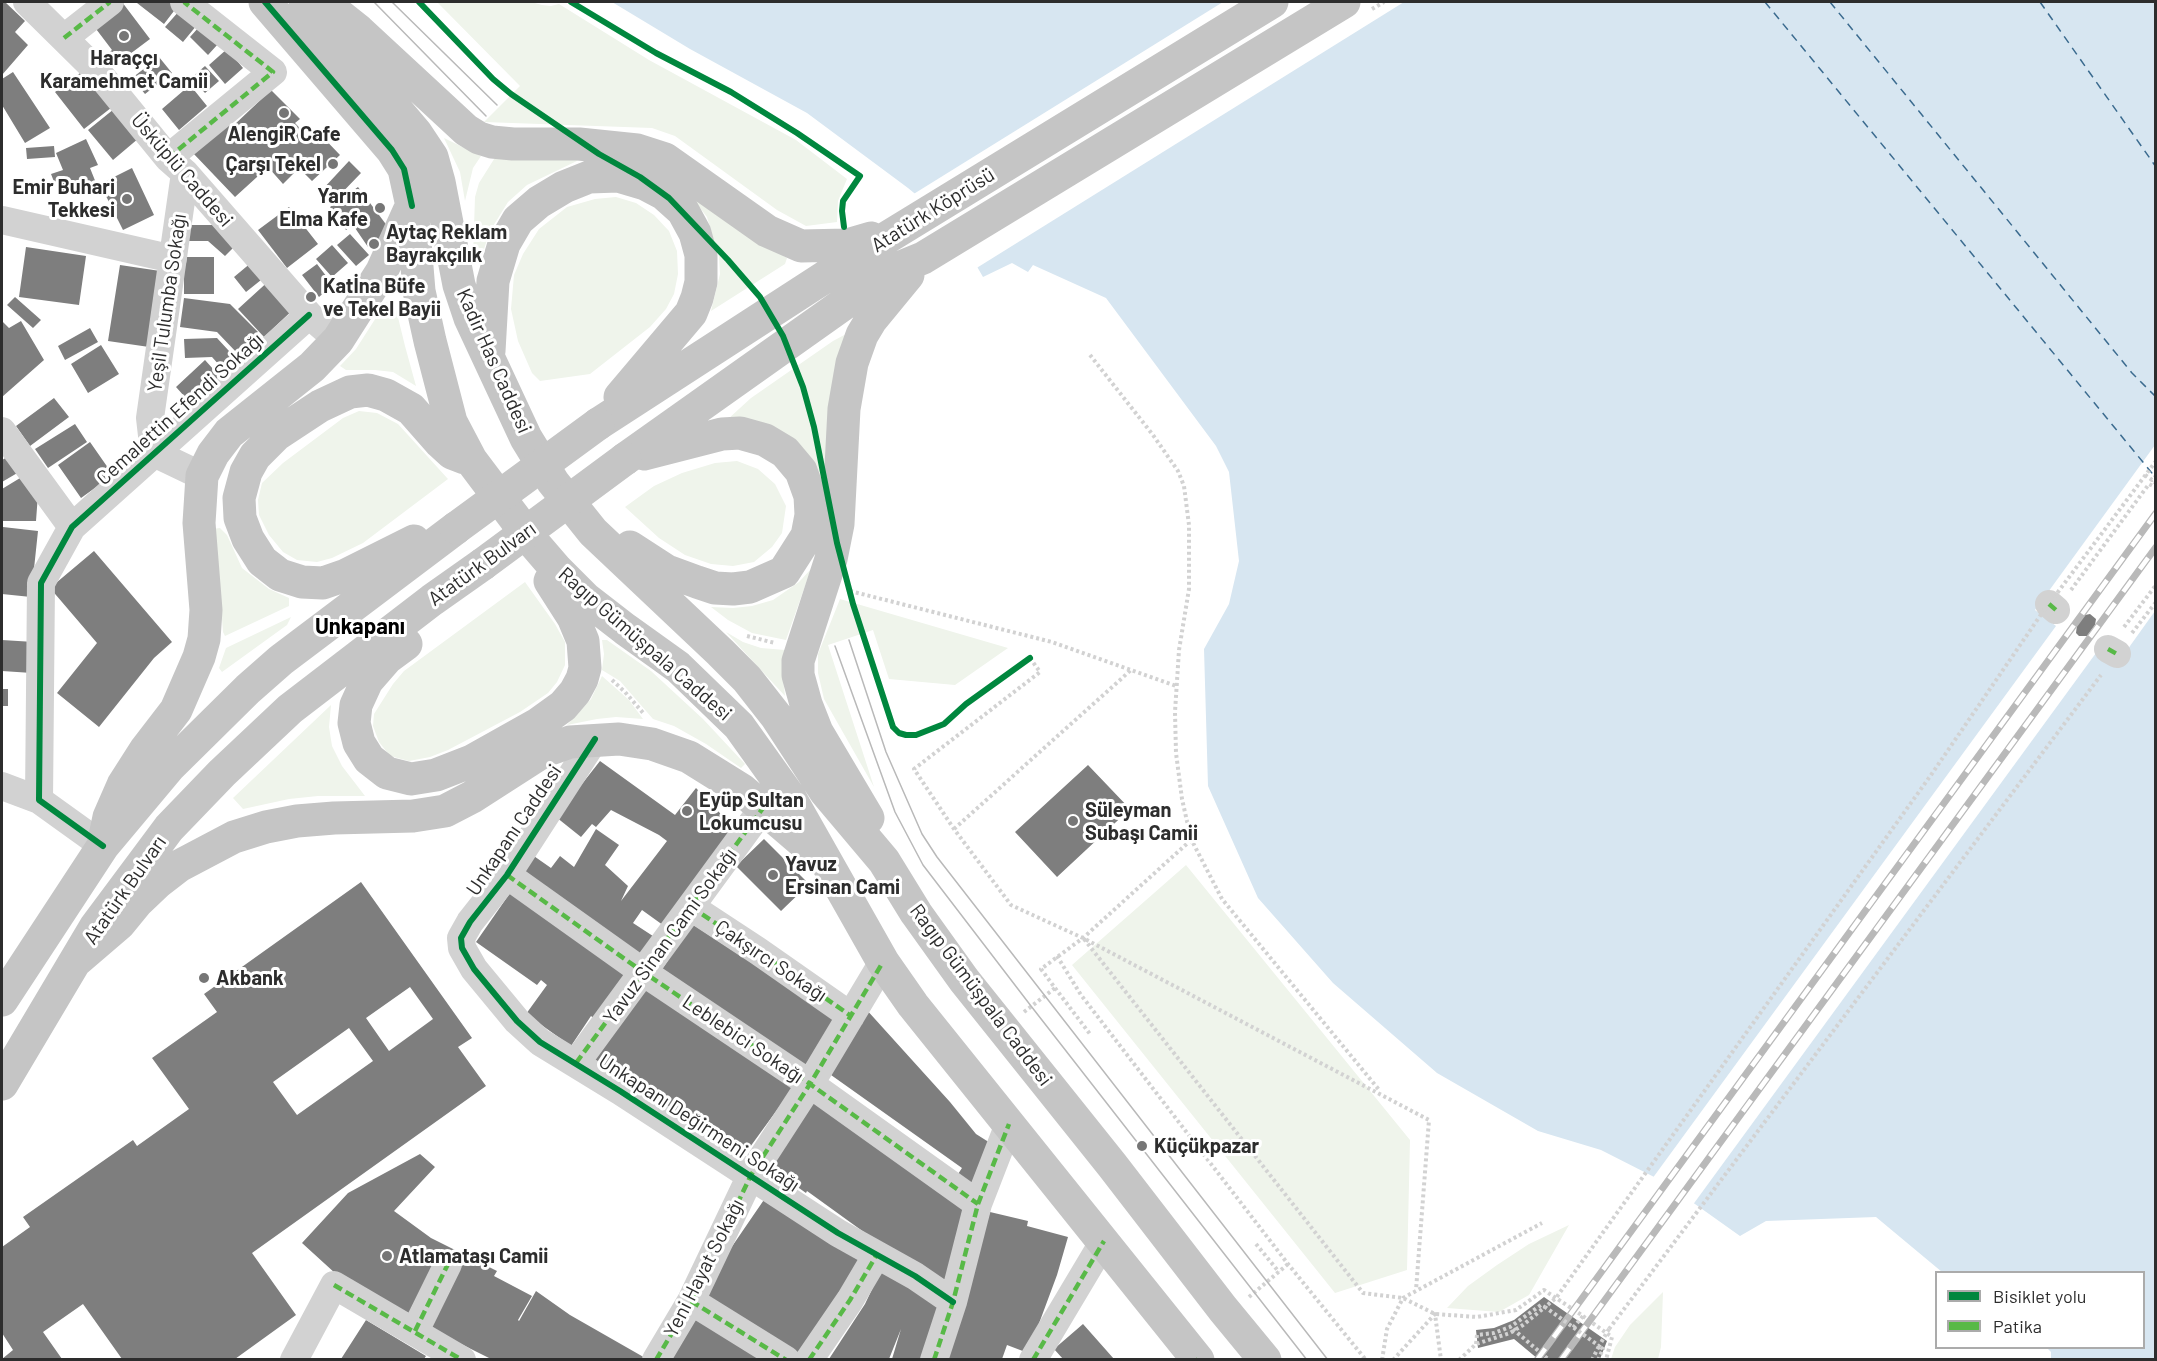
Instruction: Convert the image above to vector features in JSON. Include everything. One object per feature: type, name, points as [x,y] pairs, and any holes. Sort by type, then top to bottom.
[{"type":"main road","points":[[265,2],[392,150],[404,169],[411,206],[419,291],[451,422],[471,460],[532,541],[540,565],[573,617],[583,641],[585,668],[575,692],[563,706],[538,724],[472,761],[436,776],[411,779],[387,773],[369,759],[359,743],[354,723],[356,705],[367,681],[387,658],[442,612],[483,564]]},
{"type":"main road","name":"Kadir Has Caddesi","points":[[305,2],[385,94],[432,157],[459,285],[470,318],[526,438],[554,482],[593,532]]},
{"type":"main road","points":[[321,2],[359,31],[466,130],[479,138],[513,144],[609,146],[637,150],[665,159],[767,231],[801,246],[847,245],[904,229]]},
{"type":"main road","name":"Atatürk Köprüsü","points":[[598,424],[799,293],[1272,2]]},
{"type":"main road","name":"Atatürk Köprüsü","points":[[923,258],[1344,2]]},
{"type":"main road","points":[[489,359],[493,280],[504,244],[518,220],[539,202],[564,187],[589,177],[618,176],[645,184],[664,194],[683,211],[695,233],[701,255],[701,282],[698,298],[691,313],[598,424]]},
{"type":"main road","points":[[103,846],[109,817],[123,786],[146,749],[176,710],[202,648],[206,610],[199,523],[202,476],[213,454],[229,433],[312,367],[338,340],[382,271],[411,206]]},
{"type":"main road","points":[[884,861],[868,816],[817,732],[798,675],[798,661],[831,559],[838,524],[844,409],[852,363],[862,335],[871,320],[923,258]]},
{"type":"main road","name":"Atatürk Bulvarı","points":[[2,1084],[96,926],[169,828],[222,773],[290,709],[432,600],[625,459],[852,298],[901,267],[923,258]]},
{"type":"main road","points":[[456,528],[418,538],[346,575],[323,583],[303,582],[280,574],[262,561],[248,539],[240,518],[239,498],[246,472],[255,456],[276,435],[320,406],[350,392],[368,390],[386,395],[411,409],[452,453],[471,460]]},
{"type":"main road","name":"Atatürk Bulvarı","points":[[2,1000],[103,846],[170,766],[248,688],[290,653],[598,424]]},
{"type":"main road","points":[[593,532],[622,542],[667,571],[715,588],[733,589],[750,587],[784,572],[807,536],[811,515],[810,496],[801,471],[785,452],[765,440],[740,433],[722,434],[625,459]]},
{"type":"main road","name":"Ragıp Gümüşpala Caddesi","points":[[593,532],[747,679],[776,716],[825,791],[884,861],[915,913],[964,980],[1069,1110],[1222,1309],[1265,1359]]},
{"type":"main road","name":"Ragıp Gümüşpala Caddesi","points":[[532,541],[585,598],[678,667],[739,726],[789,796],[832,868],[883,962],[913,1005],[1198,1359]]},
{"type":"main road","points":[[77,960],[119,924],[157,883],[179,866],[234,837],[266,827],[297,821],[413,816],[445,811],[472,797],[542,752],[570,742],[619,739],[652,744],[689,757],[723,777],[763,808],[832,868]]},
{"type":"street","name":"Üsküplü Caddesi","points":[[27,2],[97,71],[309,315],[338,340]]},
{"type":"street","points":[[64,38],[110,2]]},
{"type":"street","points":[[177,165],[273,72],[184,2]]},
{"type":"street","name":"Yeşil Tulumba Sokağı","points":[[154,453],[150,418],[173,259],[177,165]]},
{"type":"street","points":[[2,220],[173,259]]},
{"type":"street","name":"Cemalettin Efendi Sokağı","points":[[39,800],[41,583],[72,527],[309,315]]},
{"type":"street","points":[[2,431],[72,527]]},
{"type":"street","points":[[154,453],[202,476]]},
{"type":"street","name":"Unkapanı Caddesi","points":[[461,938],[470,922],[507,875],[595,739]]},
{"type":"street","points":[[2,786],[39,800],[103,846]]},
{"type":"street","name":"Yavuz Sinan Cami Sokağı","points":[[576,1064],[763,808]]},
{"type":"street","name":"Leblebici Sokağı","points":[[507,875],[643,972],[810,1084],[978,1204]]},
{"type":"street","name":"Çakşırcı Sokağı","points":[[691,907],[851,1016]]},
{"type":"street","name":"Unkapanı Değirmeni Sokağı","points":[[461,938],[462,948],[474,969],[517,1021],[540,1042],[876,1256],[915,1276],[953,1302]]},
{"type":"street","name":"Yeni Hayat Sokağı","points":[[656,1359],[691,1301],[751,1175],[810,1084],[883,962]]},
{"type":"street","points":[[934,1359],[953,1302],[978,1204],[1009,1124]]},
{"type":"street","points":[[1033,1359],[1104,1241]]},
{"type":"street","points":[[809,1359],[850,1300],[876,1256]]},
{"type":"street","points":[[415,1331],[448,1264]]},
{"type":"street","points":[[294,1359],[334,1285],[415,1331],[455,1357]]},
{"type":"street","points":[[691,1301],[786,1359]]},
{"type":"path","points":[[571,2],[656,53],[740,98],[861,176],[843,201],[843,219]]},
{"type":"path","points":[[1090,355],[1153,435],[1178,471],[1184,486],[1189,525],[1189,589],[1179,650],[1176,686],[1176,753],[1182,799],[1191,839],[1222,899],[1382,1094]]},
{"type":"path","points":[[1460,1359],[1476,1344],[1523,1325],[1556,1298],[1563,1289],[2156,461]]},
{"type":"path","points":[[2145,475],[2152,480],[2156,476]]},
{"type":"path","points":[[2053,607],[2150,484],[2153,486],[2156,483]]},
{"type":"path","points":[[1592,1359],[1609,1329],[2112,652],[2156,585]]},
{"type":"path","points":[[848,587],[1052,642],[1176,686]]},
{"type":"path","points":[[848,587],[853,604]]},
{"type":"path","points":[[2112,652],[2156,602]]},
{"type":"path","points":[[1021,664],[1030,658],[1040,672],[914,769],[954,829],[1011,905],[1083,938],[1429,1120],[1416,1290]]},
{"type":"path","points":[[954,829],[1131,670]]},
{"type":"path","points":[[1090,1034],[1041,969],[1083,938],[1191,839]]},
{"type":"path","points":[[1083,938],[1363,1293],[1403,1298],[1435,1314],[1477,1317],[1516,1310],[1544,1290],[1612,1337],[1606,1359]]},
{"type":"path","points":[[1058,956],[1081,995],[1288,1263],[1366,1359]]},
{"type":"path","points":[[1002,1029],[1054,988]]},
{"type":"path","points":[[1382,1359],[1387,1329],[1403,1298],[1542,1223]]},
{"type":"path","points":[[1256,1244],[1279,1272]]},
{"type":"path","points":[[1246,1300],[1288,1263]]},
{"type":"path","points":[[1476,1344],[1477,1335],[1512,1330],[1541,1305],[1603,1349],[1598,1359]]},
{"type":"path","points":[[1394,1359],[1435,1314]]},
{"type":"path","points":[[1435,1314],[1441,1359]]},
{"type":"path","points":[[1573,1328],[1582,1316]]},
{"type":"path","points":[[1512,1330],[1549,1359]]},
{"type":"shaded area","points":[[437,2],[531,2],[551,6],[559,4],[649,60],[796,140],[847,179],[838,201],[837,222],[806,226],[777,210],[675,136],[652,128],[484,122],[520,86]]},
{"type":"shaded area","points":[[612,2],[2155,2],[2155,1359],[2051,1359],[2051,1352],[2048,1349],[2145,1349],[2145,1271],[1941,1271],[1876,1217],[1766,1221],[1740,1236],[1664,1182],[1601,1150],[1538,1131],[1437,1073],[1333,983],[1258,898],[1208,786],[1204,649],[1229,604],[1239,561],[1229,472],[1216,446],[1106,298],[1033,265],[1028,272],[1012,263],[983,277],[953,225],[908,188],[807,113],[690,49]]},
{"type":"shaded area","points":[[444,138],[481,156],[473,168],[465,201],[460,172]]},
{"type":"shaded area","points":[[496,156],[579,160],[527,185],[508,202],[490,231],[481,258],[476,260],[473,257],[475,197],[479,183]]},
{"type":"shaded area","points":[[687,191],[787,258],[785,264],[711,311],[720,274],[719,257],[707,217]]},
{"type":"shaded area","points":[[616,197],[636,203],[654,215],[669,231],[677,251],[678,274],[674,294],[666,309],[650,327],[590,374],[540,381],[532,373],[518,341],[511,309],[514,275],[523,254],[539,229],[567,207],[595,199]]},
{"type":"shaded area","points":[[394,301],[416,386],[393,372],[346,370],[340,366],[356,349],[386,302]]},
{"type":"shaded area","points":[[848,333],[825,496],[728,419],[751,398]]},
{"type":"shaded area","points":[[359,411],[377,413],[398,424],[448,479],[363,543],[332,558],[317,562],[297,560],[283,552],[269,535],[259,515],[258,500],[262,483],[283,463],[343,418]]},
{"type":"shaded area","points":[[737,461],[758,469],[775,484],[786,506],[782,533],[772,547],[754,562],[733,566],[711,564],[685,555],[659,538],[625,507],[654,486],[682,473],[715,463]]},
{"type":"shaded area","points":[[220,528],[227,535],[242,568],[269,589],[289,598],[289,606],[225,636],[212,529]]},
{"type":"shaded area","points":[[811,569],[786,640],[752,633],[728,620],[711,607],[752,606],[773,600],[799,582]]},
{"type":"shaded area","points":[[525,582],[565,642],[565,665],[557,682],[548,693],[520,712],[448,750],[430,757],[409,761],[390,756],[379,742],[373,726],[374,714],[393,684],[404,671]]},
{"type":"shaded area","points":[[840,599],[1008,648],[955,685],[889,679],[873,630],[828,645],[874,787],[824,699],[818,673],[818,654]]},
{"type":"shaded area","points":[[291,617],[287,625],[222,672],[219,668],[226,648]]},
{"type":"shaded area","points":[[726,632],[743,642],[761,648],[785,650],[782,669],[785,696]]},
{"type":"shaded area","points":[[602,640],[607,640],[651,671],[703,719],[745,764],[741,768],[674,726],[653,719],[620,681],[602,670],[604,654]]},
{"type":"shaded area","points":[[602,676],[629,700],[643,719],[616,717],[567,725],[591,699]]},
{"type":"shaded area","points":[[331,705],[329,727],[332,746],[342,766],[365,796],[318,796],[289,799],[243,809],[233,798]]},
{"type":"shaded area","points":[[1186,865],[1410,1140],[1407,1270],[1335,1293],[1072,965]]},
{"type":"shaded area","points":[[1569,1225],[1529,1295],[1499,1312],[1447,1308],[1468,1286],[1497,1265],[1529,1244]]},
{"type":"shaded area","points":[[1663,1292],[1661,1347],[1658,1359],[1611,1359],[1615,1347],[1630,1325]]},
{"type":"pier","points":[[1223,2],[1404,2],[975,269],[951,227],[912,195]]},
{"type":"pier","points":[[2155,445],[2155,611],[2115,667],[2096,653],[1692,1206],[1652,1179],[2056,626],[2035,610]]},
{"type":"building","points":[[2,2],[5,2],[25,21],[15,32],[28,45],[2,75]]},
{"type":"building","name":"Haraççı Karamehmet Camii","points":[[122,2],[150,39],[114,66],[106,55],[112,50],[90,21]]},
{"type":"building","points":[[170,2],[177,7],[164,24],[137,3]]},
{"type":"building","points":[[180,10],[197,25],[183,42],[165,27]]},
{"type":"building","points":[[199,27],[218,44],[208,55],[190,37]]},
{"type":"building","points":[[227,49],[243,68],[225,84],[209,65]]},
{"type":"building","points":[[159,57],[172,73],[145,94],[132,78]]},
{"type":"building","points":[[205,66],[219,81],[205,93],[191,78]]},
{"type":"building","points":[[88,67],[116,104],[84,129],[55,92]]},
{"type":"building","points":[[13,72],[50,128],[25,143],[2,105],[2,79]]},
{"type":"building","points":[[190,85],[207,106],[179,130],[162,109]]},
{"type":"building","points":[[271,90],[300,119],[295,123],[308,137],[316,130],[340,155],[312,181],[299,168],[283,184],[268,167],[235,197],[192,152],[226,120],[232,127]]},
{"type":"building","points":[[114,109],[139,138],[113,160],[88,130]]},
{"type":"building","points":[[86,139],[98,165],[90,168],[96,183],[60,197],[51,174],[63,170],[56,153]]},
{"type":"building","points":[[54,146],[55,157],[27,159],[26,148]]},
{"type":"building","points":[[349,161],[361,173],[334,201],[322,190]]},
{"type":"building","name":"Emir Buhari Tekkesi","points":[[132,168],[154,215],[123,230],[100,184]]},
{"type":"building","points":[[358,187],[391,231],[368,247],[353,225],[346,230],[330,207]]},
{"type":"building","points":[[289,207],[318,244],[287,268],[258,230]]},
{"type":"building","points":[[183,225],[216,225],[242,239],[225,256],[208,241],[183,241]]},
{"type":"building","points":[[350,234],[369,255],[356,266],[337,245]]},
{"type":"building","points":[[332,245],[348,263],[332,277],[316,259]]},
{"type":"building","points":[[26,247],[86,256],[79,305],[19,297]]},
{"type":"building","points":[[184,257],[214,257],[214,294],[184,294]]},
{"type":"building","points":[[258,257],[271,272],[246,292],[234,277]]},
{"type":"building","points":[[317,264],[333,285],[319,297],[302,275]]},
{"type":"building","points":[[120,265],[167,272],[156,348],[108,341]]},
{"type":"building","points":[[272,278],[297,306],[264,337],[238,309]]},
{"type":"building","points":[[15,297],[41,320],[33,328],[7,305]]},
{"type":"building","points":[[184,298],[230,304],[258,332],[237,353],[217,332],[180,327]]},
{"type":"building","points":[[2,321],[9,328],[21,321],[44,360],[2,397]]},
{"type":"building","points":[[90,328],[98,342],[65,360],[58,346]]},
{"type":"building","points":[[217,338],[241,364],[228,375],[212,357],[185,358],[184,339]]},
{"type":"building","points":[[101,345],[119,374],[88,393],[71,364]]},
{"type":"building","points":[[205,360],[222,379],[193,406],[176,387]]},
{"type":"building","points":[[54,398],[69,417],[30,446],[16,426]]},
{"type":"building","points":[[75,424],[87,442],[48,468],[35,449]]},
{"type":"building","points":[[90,442],[113,475],[81,498],[58,465]]},
{"type":"building","points":[[9,456],[19,472],[2,482],[2,460]]},
{"type":"building","points":[[25,475],[38,494],[36,521],[2,521],[2,489]]},
{"type":"building","points":[[3,527],[38,531],[31,597],[2,594]]},
{"type":"building","points":[[94,551],[172,642],[154,658],[99,727],[57,693],[97,643],[50,588]]},
{"type":"building","points":[[2090,614],[2096,619],[2095,625],[2087,636],[2079,636],[2076,633],[2077,625],[2085,615]]},
{"type":"building","points":[[2,640],[34,642],[32,673],[2,671]]},
{"type":"building","points":[[2,689],[8,689],[8,706],[2,706]]},
{"type":"building","points":[[600,761],[675,815],[696,788],[738,832],[667,928],[642,910],[633,923],[659,940],[645,957],[518,872],[531,854],[551,868],[560,856],[574,867],[596,829],[619,845],[605,865],[628,886],[621,901],[667,841],[611,810],[596,827],[592,824],[581,837],[556,817]]},
{"type":"building","name":"Süleyman Subaşı Camii","points":[[1088,765],[1130,809],[1057,877],[1015,832]]},
{"type":"building","name":"Yavuz Ersinan Cami","points":[[764,839],[809,884],[781,911],[736,866]]},
{"type":"building","points":[[361,882],[472,1038],[458,1047],[486,1086],[252,1253],[296,1315],[235,1359],[122,1359],[83,1304],[43,1332],[62,1359],[2,1359],[13,1350],[2,1333],[2,1247],[30,1227],[23,1217],[133,1140],[137,1146],[189,1109],[152,1058],[217,1012],[204,994]],"holes":[[[410,987],[433,1019],[389,1051],[366,1018]],[[349,1028],[373,1061],[297,1115],[273,1082]]]},
{"type":"building","points":[[510,893],[627,975],[596,1020],[591,1016],[571,1046],[526,1014],[547,985],[541,980],[537,985],[476,942]]},
{"type":"building","points":[[692,924],[838,1019],[805,1070],[659,974]]},
{"type":"building","points":[[647,982],[793,1088],[742,1158],[592,1058]]},
{"type":"building","points":[[865,1008],[976,1134],[995,1146],[969,1189],[954,1180],[962,1168],[824,1070]]},
{"type":"building","points":[[817,1097],[969,1207],[947,1284],[879,1243],[768,1166]]},
{"type":"building","points":[[420,1154],[435,1167],[394,1211],[431,1238],[497,1271],[494,1276],[532,1296],[519,1321],[536,1291],[570,1315],[647,1359],[491,1359],[393,1310],[336,1274],[302,1243],[348,1193]]},
{"type":"building","points":[[770,1191],[867,1255],[799,1359],[696,1299]]},
{"type":"building","points":[[990,1212],[1028,1221],[1027,1226],[1068,1237],[1057,1275],[1028,1353],[1007,1345],[1002,1359],[942,1359]]},
{"type":"building","points":[[885,1262],[946,1303],[929,1359],[892,1359],[901,1329],[889,1359],[829,1359],[865,1304]]},
{"type":"building","points":[[1544,1297],[1607,1341],[1600,1359],[1538,1359],[1514,1339],[1478,1348],[1476,1330],[1494,1328],[1514,1320]]},
{"type":"building","points":[[696,1308],[772,1359],[662,1359]]},
{"type":"building","points":[[366,1320],[426,1356],[424,1359],[341,1359]]},
{"type":"building","points":[[1083,1324],[1114,1359],[1063,1359],[1054,1349]]},
{"type":"ferry route","points":[[1765,2],[2156,478]]},
{"type":"ferry route","points":[[1830,2],[2132,373],[2156,397]]},
{"type":"ferry route","points":[[2040,2],[2156,167]]},
{"type":"tram line","points":[[374,2],[486,116]]},
{"type":"tram line","points":[[392,2],[497,105]]},
{"type":"tram line","points":[[849,640],[886,752],[922,834],[937,857],[1328,1360]]},
{"type":"tram line","points":[[835,646],[895,812],[923,865],[1307,1360]]},
{"type":"railway","points":[[1537,1360],[2156,513]]},
{"type":"railway","points":[[1561,1360],[2156,547]]},
{"type":"marked path","points":[[64,38],[110,2]]},
{"type":"marked path","points":[[168,158],[273,72],[184,2]]},
{"type":"marked path","points":[[2049,604],[2056,610]]},
{"type":"marked path","points":[[2108,649],[2117,654]]},
{"type":"marked path","points":[[576,1063],[763,808]]},
{"type":"marked path","points":[[507,875],[643,972],[810,1084],[978,1204]]},
{"type":"marked path","points":[[691,907],[851,1016]]},
{"type":"marked path","points":[[656,1360],[691,1301],[751,1175],[810,1084],[883,962]]},
{"type":"marked path","points":[[934,1360],[953,1302],[978,1204],[1009,1124]]},
{"type":"marked path","points":[[1033,1360],[1104,1241]]},
{"type":"marked path","points":[[809,1360],[850,1300],[876,1256]]},
{"type":"marked path","points":[[415,1331],[448,1264]]},
{"type":"marked path","points":[[334,1285],[462,1360]]},
{"type":"marked path","points":[[691,1301],[786,1360]]},
{"type":"cycle path","points":[[265,2],[392,150],[404,169],[412,206]]},
{"type":"cycle path","points":[[419,2],[493,79],[511,94],[669,198],[760,297],[783,336],[803,387],[814,427],[837,543],[853,604],[893,727],[899,733],[916,735],[944,724],[966,704],[1030,658]]},
{"type":"cycle path","points":[[571,2],[656,53],[731,92],[860,176],[843,201],[844,227]]},
{"type":"cycle path","points":[[103,846],[39,800],[41,583],[72,527],[309,315]]},
{"type":"cycle path","points":[[595,739],[507,875],[470,922],[461,938],[462,948],[474,969],[517,1021],[540,1042],[620,1091],[838,1233],[915,1276],[953,1302]]},
{"type":"place","name":"Haraççı Karamehmet Camii","points":[[124,36]]},
{"type":"place","name":"AlengiR Cafe","points":[[284,113]]},
{"type":"place","name":"Çarşı Tekel","points":[[333,164]]},
{"type":"place","name":"Emir Buhari Tekkesi","points":[[127,199]]},
{"type":"place","name":"Yarım Elma Kafe","points":[[380,208]]},
{"type":"place","name":"Aytaç Reklam Bayrakçılık","points":[[374,244]]},
{"type":"place","name":"Katİna Büfe ve Tekel Bayii","points":[[311,297]]},
{"type":"place","name":"Eyüp Sultan Lokumcusu","points":[[687,811]]},
{"type":"place","name":"Süleyman Subaşı Camii","points":[[1073,821]]},
{"type":"place","name":"Yavuz Ersinan Cami","points":[[773,875]]},
{"type":"place","name":"Akbank","points":[[204,978]]},
{"type":"place","name":"Küçükpazar","points":[[1142,1146]]},
{"type":"place","name":"Atlamataşı Camii","points":[[387,1256]]},
{"type":"district","name":"Unkapanı","points":[[360,627]]}]
